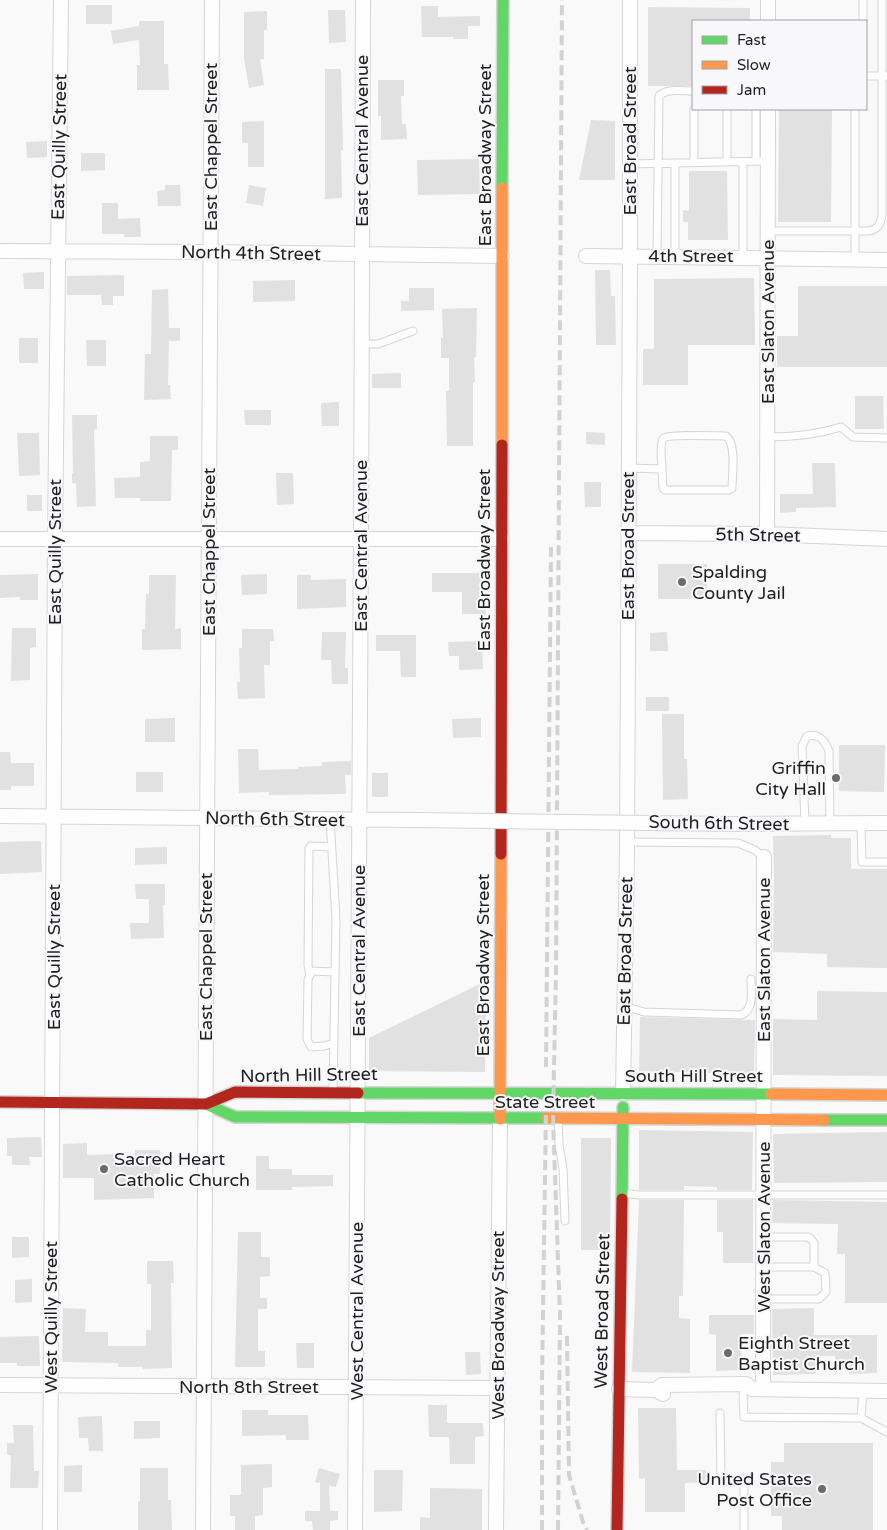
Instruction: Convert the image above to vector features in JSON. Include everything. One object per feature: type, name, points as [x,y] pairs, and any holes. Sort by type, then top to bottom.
[{"type":"main road","name":"East Broadway Street","points":[[500,1119],[503,0]]},
{"type":"main road","name":"North Hill Street","points":[[0,1102],[206,1104],[235,1092],[500,1092]]},
{"type":"main road","name":"South Hill Street","points":[[500,1092],[887,1094]]},
{"type":"main road","name":"West Broad Street","points":[[617,1530],[623,1093]]},
{"type":"main road","name":"State Street","points":[[206,1104],[234,1117],[887,1120]]},
{"type":"street","name":"East Quilly Street","points":[[52,1103],[55,539],[61,0]]},
{"type":"street","name":"East Chappel Street","points":[[203,1530],[212,0]]},
{"type":"street","name":"East Central Avenue","points":[[358,1091],[363,0]]},
{"type":"street","name":"East Broad Street","points":[[623,1093],[627,842],[630,0]]},
{"type":"street","points":[[768,0],[768,20]]},
{"type":"street","name":"East Slaton Avenue","points":[[767,534],[769,259],[762,161],[768,110]]},
{"type":"street","name":"North 4th Street","points":[[0,251],[58,250],[502,256]]},
{"type":"street","name":"4th Street","points":[[586,256],[887,260]]},
{"type":"street","name":"5th Street","points":[[628,533],[767,534],[887,539]]},
{"type":"street","points":[[0,539],[502,540]]},
{"type":"street","name":"North 6th Street","points":[[0,816],[550,822]]},
{"type":"street","name":"South 6th Street","points":[[550,822],[887,823]]},
{"type":"street","name":"East Slaton Avenue","points":[[764,857],[764,1094]]},
{"type":"street","name":"West Central Avenue","points":[[355,1530],[358,1091]]},
{"type":"street","name":"West Slaton Avenue","points":[[753,1391],[763,1299],[764,1094]]},
{"type":"street","name":"West Quilly Street","points":[[50,1530],[52,1103]]},
{"type":"street","name":"West Broadway Street","points":[[496,1530],[500,1119]]},
{"type":"street","points":[[619,1389],[656,1390],[662,1385],[746,1384],[753,1391],[887,1392]]},
{"type":"street","name":"North 8th Street","points":[[0,1385],[498,1388]]},
{"type":"lane","points":[[863,0],[863,20]]},
{"type":"lane","points":[[768,231],[855,232],[869,231],[877,228],[882,216],[884,76],[882,0]]},
{"type":"lane","points":[[867,76],[884,76]]},
{"type":"lane","points":[[657,256],[659,96],[667,91],[692,91]]},
{"type":"lane","points":[[694,110],[694,162]]},
{"type":"lane","points":[[726,110],[727,162]]},
{"type":"lane","points":[[630,164],[762,161],[756,110]]},
{"type":"lane","points":[[855,110],[855,260]]},
{"type":"lane","points":[[743,162],[743,257]]},
{"type":"lane","points":[[675,256],[676,163]]},
{"type":"lane","points":[[362,344],[378,344],[412,331]]},
{"type":"lane","points":[[768,437],[796,437],[822,433],[841,427],[853,437],[887,438]]},
{"type":"lane","points":[[726,436],[732,445],[732,488],[729,490],[665,490],[663,488],[662,469],[661,446],[664,437],[726,436]]},
{"type":"lane","points":[[629,468],[662,469]]},
{"type":"lane","points":[[805,823],[802,746],[807,736],[810,735],[821,737],[829,751],[830,823]]},
{"type":"lane","points":[[330,819],[336,918],[333,1091]]},
{"type":"lane","points":[[861,823],[862,862],[887,862]]},
{"type":"lane","points":[[627,842],[738,843],[753,849],[764,857]]},
{"type":"lane","points":[[310,975],[308,965],[309,848],[311,846],[331,846]]},
{"type":"lane","points":[[334,1043],[311,1047],[307,1039],[308,980],[311,971],[335,972]]},
{"type":"lane","points":[[624,1006],[644,1012],[741,1015],[747,1012],[751,1006],[751,978]]},
{"type":"lane","points":[[558,1118],[558,1145],[563,1168],[565,1221]]},
{"type":"lane","points":[[621,1193],[887,1195]]},
{"type":"lane","points":[[764,1237],[810,1237],[814,1244],[814,1267]]},
{"type":"lane","points":[[763,1299],[820,1299],[826,1292],[825,1273],[814,1267],[764,1267]]},
{"type":"lane","points":[[753,1391],[744,1417],[861,1418],[887,1432]]},
{"type":"lane","points":[[861,1418],[862,1391]]},
{"type":"lane","points":[[720,1413],[722,1478],[744,1479],[744,1530]]},
{"type":"building","points":[[86,5],[112,5],[112,24],[86,24]]},
{"type":"building","points":[[421,6],[438,6],[438,17],[480,16],[480,26],[468,26],[468,39],[422,37]]},
{"type":"building","points":[[648,7],[750,8],[750,20],[692,20],[692,86],[648,86]]},
{"type":"building","points":[[328,10],[345,10],[346,42],[329,43]]},
{"type":"building","points":[[267,11],[267,30],[264,30],[264,59],[260,59],[264,85],[249,88],[244,59],[244,12]]},
{"type":"building","points":[[139,21],[164,21],[164,64],[168,64],[169,90],[137,90],[137,65],[140,65],[139,40],[113,44],[111,31],[139,26]]},
{"type":"building","points":[[325,69],[341,69],[342,198],[325,199]]},
{"type":"building","points":[[378,80],[404,80],[404,96],[401,96],[402,124],[406,124],[407,139],[381,140],[381,116],[378,116]]},
{"type":"building","points":[[779,110],[832,110],[831,222],[778,222]]},
{"type":"building","points":[[591,120],[615,121],[615,180],[579,180]]},
{"type":"building","points":[[264,121],[264,167],[248,167],[248,143],[242,143],[242,122]]},
{"type":"building","points":[[47,141],[47,157],[27,158],[26,142]]},
{"type":"building","points":[[81,153],[105,153],[105,170],[81,171]]},
{"type":"building","points":[[479,159],[480,194],[418,195],[417,160]]},
{"type":"building","points":[[689,171],[727,171],[728,240],[688,240],[688,222],[683,222],[683,210],[689,211]]},
{"type":"building","points":[[165,185],[180,185],[181,206],[158,206],[157,191],[165,190]]},
{"type":"building","points":[[249,185],[266,188],[263,206],[246,203]]},
{"type":"building","points":[[102,203],[118,203],[118,219],[140,218],[141,237],[124,237],[124,234],[102,234]]},
{"type":"building","points":[[595,270],[610,270],[611,296],[615,296],[616,345],[596,345]]},
{"type":"building","points":[[44,272],[44,289],[24,289],[23,273]]},
{"type":"building","points":[[124,275],[124,296],[113,296],[113,305],[102,305],[101,295],[67,295],[67,276]]},
{"type":"building","points":[[754,278],[755,345],[688,345],[688,385],[643,385],[643,349],[654,349],[654,279]]},
{"type":"building","points":[[295,280],[295,301],[253,302],[253,281]]},
{"type":"building","points":[[798,286],[887,286],[887,367],[777,367],[777,336],[798,336]]},
{"type":"building","points":[[409,288],[434,288],[434,310],[401,311],[401,301],[409,301]]},
{"type":"building","points":[[168,289],[169,328],[180,328],[180,341],[169,341],[168,385],[170,385],[171,399],[144,400],[145,354],[151,354],[152,290]]},
{"type":"building","points":[[477,308],[476,357],[474,357],[475,382],[473,382],[473,446],[447,446],[446,391],[449,391],[449,358],[441,358],[441,338],[443,338],[442,309]]},
{"type":"building","points":[[19,338],[38,338],[38,363],[19,363]]},
{"type":"building","points":[[86,340],[106,340],[106,366],[87,366]]},
{"type":"building","points":[[401,373],[401,388],[372,388],[372,374]]},
{"type":"building","points":[[855,396],[883,396],[884,429],[855,429]]},
{"type":"building","points":[[339,402],[339,426],[322,426],[321,403]]},
{"type":"building","points":[[244,410],[271,410],[271,425],[245,425]]},
{"type":"building","points":[[72,415],[97,415],[97,429],[94,430],[96,506],[77,507],[76,483],[72,483]]},
{"type":"building","points":[[586,432],[605,433],[605,445],[586,444]]},
{"type":"building","points":[[17,433],[39,433],[40,475],[19,476]]},
{"type":"building","points":[[150,436],[178,436],[178,450],[172,450],[171,501],[140,501],[140,498],[115,498],[114,478],[140,477],[140,462],[150,461]]},
{"type":"building","points":[[812,463],[835,463],[836,507],[796,508],[796,512],[780,513],[780,494],[813,494]]},
{"type":"building","points":[[276,473],[293,473],[294,504],[277,505]]},
{"type":"building","points":[[584,482],[601,482],[601,507],[585,507]]},
{"type":"building","points":[[27,495],[42,495],[42,511],[27,511]]},
{"type":"building","name":"Spalding County Jail","points":[[658,564],[707,564],[707,599],[658,599]]},
{"type":"building","points":[[432,573],[486,573],[486,614],[462,614],[462,592],[432,592]]},
{"type":"building","points":[[38,574],[38,600],[20,600],[20,597],[0,598],[0,575]]},
{"type":"building","points":[[267,574],[267,594],[242,595],[241,575]]},
{"type":"building","points":[[149,575],[176,575],[175,629],[181,628],[181,649],[142,650],[142,629],[145,629],[146,594],[149,594]]},
{"type":"building","points":[[297,575],[311,575],[311,580],[346,579],[346,607],[297,609]]},
{"type":"building","points":[[12,628],[36,628],[36,647],[30,648],[30,680],[11,681]]},
{"type":"building","points":[[242,629],[273,629],[274,641],[270,641],[270,665],[264,665],[265,698],[238,699],[237,682],[240,682],[239,648],[242,648]]},
{"type":"building","points":[[322,632],[346,632],[345,668],[348,668],[348,684],[332,684],[331,660],[321,660]]},
{"type":"building","points":[[667,632],[668,651],[650,651],[650,633]]},
{"type":"building","points":[[376,635],[416,635],[416,677],[401,677],[400,651],[376,651]]},
{"type":"building","points":[[482,641],[483,669],[459,670],[459,656],[449,656],[448,642]]},
{"type":"building","points":[[646,697],[669,697],[669,711],[646,711]]},
{"type":"building","points":[[662,714],[684,714],[684,759],[687,759],[688,799],[663,800]]},
{"type":"building","points":[[175,718],[175,742],[145,742],[145,719]]},
{"type":"building","points":[[481,718],[481,737],[453,738],[452,719]]},
{"type":"building","points":[[839,745],[885,745],[884,792],[839,791]]},
{"type":"building","points":[[238,749],[258,749],[259,770],[298,769],[298,767],[322,766],[322,762],[351,761],[351,775],[345,775],[346,794],[269,795],[269,792],[239,793]]},
{"type":"building","points":[[0,752],[10,752],[11,763],[34,763],[34,786],[11,786],[11,790],[0,790]]},
{"type":"building","points":[[136,772],[163,772],[163,792],[136,792]]},
{"type":"building","points":[[372,773],[388,773],[388,797],[372,797]]},
{"type":"building","points":[[831,835],[831,838],[851,838],[851,869],[887,869],[887,968],[827,967],[827,954],[773,952],[773,836]]},
{"type":"building","points":[[41,841],[42,872],[0,874],[0,842]]},
{"type":"building","points":[[167,847],[167,864],[135,865],[135,848]]},
{"type":"building","points":[[135,884],[165,884],[165,905],[163,905],[164,938],[131,939],[130,923],[149,923],[149,899],[136,899]]},
{"type":"building","points":[[486,981],[485,1072],[369,1071],[369,1038]]},
{"type":"building","points":[[817,991],[887,992],[887,1076],[773,1075],[773,1019],[817,1020]]},
{"type":"building","points":[[640,1017],[755,1020],[754,1074],[639,1071]]},
{"type":"building","points":[[639,1130],[753,1132],[752,1190],[717,1190],[717,1187],[684,1186],[684,1190],[639,1190]]},
{"type":"building","points":[[887,1132],[887,1182],[774,1183],[773,1134]]},
{"type":"building","points":[[41,1137],[42,1157],[29,1157],[30,1165],[12,1165],[12,1156],[7,1156],[7,1138]]},
{"type":"building","points":[[581,1138],[611,1138],[610,1250],[581,1250]]},
{"type":"building","points":[[87,1143],[87,1155],[114,1154],[114,1160],[135,1160],[135,1150],[160,1150],[160,1174],[154,1174],[154,1198],[94,1200],[94,1178],[63,1178],[63,1144]]},
{"type":"building","points":[[256,1156],[269,1156],[269,1169],[292,1169],[292,1175],[333,1175],[333,1186],[292,1187],[292,1190],[256,1190]]},
{"type":"building","points":[[639,1200],[684,1200],[683,1296],[679,1296],[679,1318],[690,1319],[690,1373],[632,1372]]},
{"type":"building","points":[[717,1200],[753,1200],[753,1263],[723,1263],[723,1232],[717,1232]]},
{"type":"building","points":[[773,1200],[887,1202],[887,1303],[845,1303],[845,1254],[837,1254],[838,1224],[772,1223]]},
{"type":"building","points":[[238,1232],[261,1232],[261,1257],[270,1257],[270,1276],[260,1277],[260,1298],[267,1298],[267,1309],[258,1309],[258,1351],[265,1351],[265,1367],[235,1367]]},
{"type":"building","points":[[12,1237],[29,1237],[29,1257],[12,1258]]},
{"type":"building","points":[[147,1261],[173,1261],[174,1283],[171,1283],[172,1368],[143,1369],[143,1367],[118,1367],[118,1363],[62,1362],[63,1308],[86,1309],[85,1332],[108,1332],[108,1346],[146,1346],[146,1330],[151,1330],[151,1284],[147,1284]]},
{"type":"building","points":[[32,1279],[32,1302],[15,1303],[15,1280]]},
{"type":"building","points":[[814,1308],[814,1335],[877,1335],[877,1373],[849,1374],[849,1364],[835,1364],[835,1356],[815,1356],[816,1374],[773,1375],[772,1309]]},
{"type":"building","name":"Eighth Street Baptist Church","points":[[709,1315],[754,1315],[754,1334],[741,1334],[741,1370],[716,1371],[716,1335],[709,1334]]},
{"type":"building","points":[[39,1336],[40,1366],[17,1366],[17,1363],[0,1363],[0,1337]]},
{"type":"building","points":[[296,1343],[314,1343],[314,1368],[297,1368]]},
{"type":"building","points":[[465,1352],[480,1352],[481,1374],[466,1375]]},
{"type":"building","points":[[428,1405],[447,1405],[447,1423],[483,1423],[484,1436],[475,1437],[475,1464],[450,1464],[449,1437],[429,1437]]},
{"type":"building","points":[[638,1408],[676,1408],[677,1470],[706,1470],[707,1482],[685,1483],[685,1512],[645,1512],[645,1478],[639,1479]]},
{"type":"building","points":[[242,1410],[268,1410],[268,1415],[308,1415],[309,1440],[286,1440],[286,1435],[242,1436]]},
{"type":"building","points":[[102,1416],[103,1451],[89,1451],[88,1438],[79,1438],[78,1417]]},
{"type":"building","points":[[134,1421],[160,1421],[160,1438],[134,1439]]},
{"type":"building","points":[[13,1425],[33,1425],[34,1471],[39,1471],[38,1488],[10,1488],[11,1455],[7,1455],[7,1443],[14,1443]]},
{"type":"building","name":"United States Post Office","points":[[784,1443],[873,1443],[873,1530],[782,1530],[782,1516],[771,1516],[771,1462],[784,1462]]},
{"type":"building","points":[[272,1464],[272,1487],[263,1488],[263,1515],[255,1516],[255,1530],[235,1530],[235,1516],[230,1516],[230,1495],[241,1495],[241,1465]]},
{"type":"building","points":[[82,1465],[82,1492],[64,1492],[64,1466]]},
{"type":"building","points":[[140,1468],[168,1468],[168,1500],[171,1500],[172,1530],[138,1530]]},
{"type":"building","points":[[319,1468],[340,1474],[336,1487],[329,1486],[330,1511],[338,1511],[338,1520],[330,1521],[330,1530],[313,1530],[312,1521],[305,1521],[305,1511],[320,1511],[320,1483],[315,1482]]},
{"type":"building","points":[[374,1470],[403,1470],[402,1511],[374,1512]]},
{"type":"building","points":[[430,1488],[482,1489],[482,1530],[420,1530],[420,1517],[430,1518]]},
{"type":"railway","points":[[558,1530],[560,1317],[553,1118],[556,970],[562,0]]},
{"type":"railway","points":[[546,1067],[551,547]]},
{"type":"railway","points":[[542,1530],[546,1110]]},
{"type":"railway","points":[[567,1336],[569,1475],[587,1530]]},
{"type":"traffic: fast","points":[[502,188],[503,0]]},
{"type":"traffic: fast","points":[[358,1093],[771,1094]]},
{"type":"traffic: fast","points":[[206,1104],[235,1117],[547,1118]]},
{"type":"traffic: fast","points":[[622,1199],[623,1107]]},
{"type":"traffic: fast","points":[[824,1120],[887,1120]]},
{"type":"traffic: slow","points":[[502,188],[502,445]]},
{"type":"traffic: slow","points":[[500,1119],[501,854]]},
{"type":"traffic: slow","points":[[771,1094],[887,1095]]},
{"type":"traffic: slow","points":[[547,1118],[824,1120]]},
{"type":"traffic: jam","points":[[501,854],[502,445]]},
{"type":"traffic: jam","points":[[0,1102],[206,1104],[235,1092],[358,1093]]},
{"type":"traffic: jam","points":[[617,1530],[622,1199]]},
{"type":"place","name":"Spalding County Jail","points":[[682,582]]},
{"type":"place","name":"Griffin City Hall","points":[[836,778]]},
{"type":"place","name":"Sacred Heart Catholic Church","points":[[104,1169]]},
{"type":"place","name":"Eighth Street Baptist Church","points":[[728,1353]]},
{"type":"place","name":"United States Post Office","points":[[822,1489]]}]
